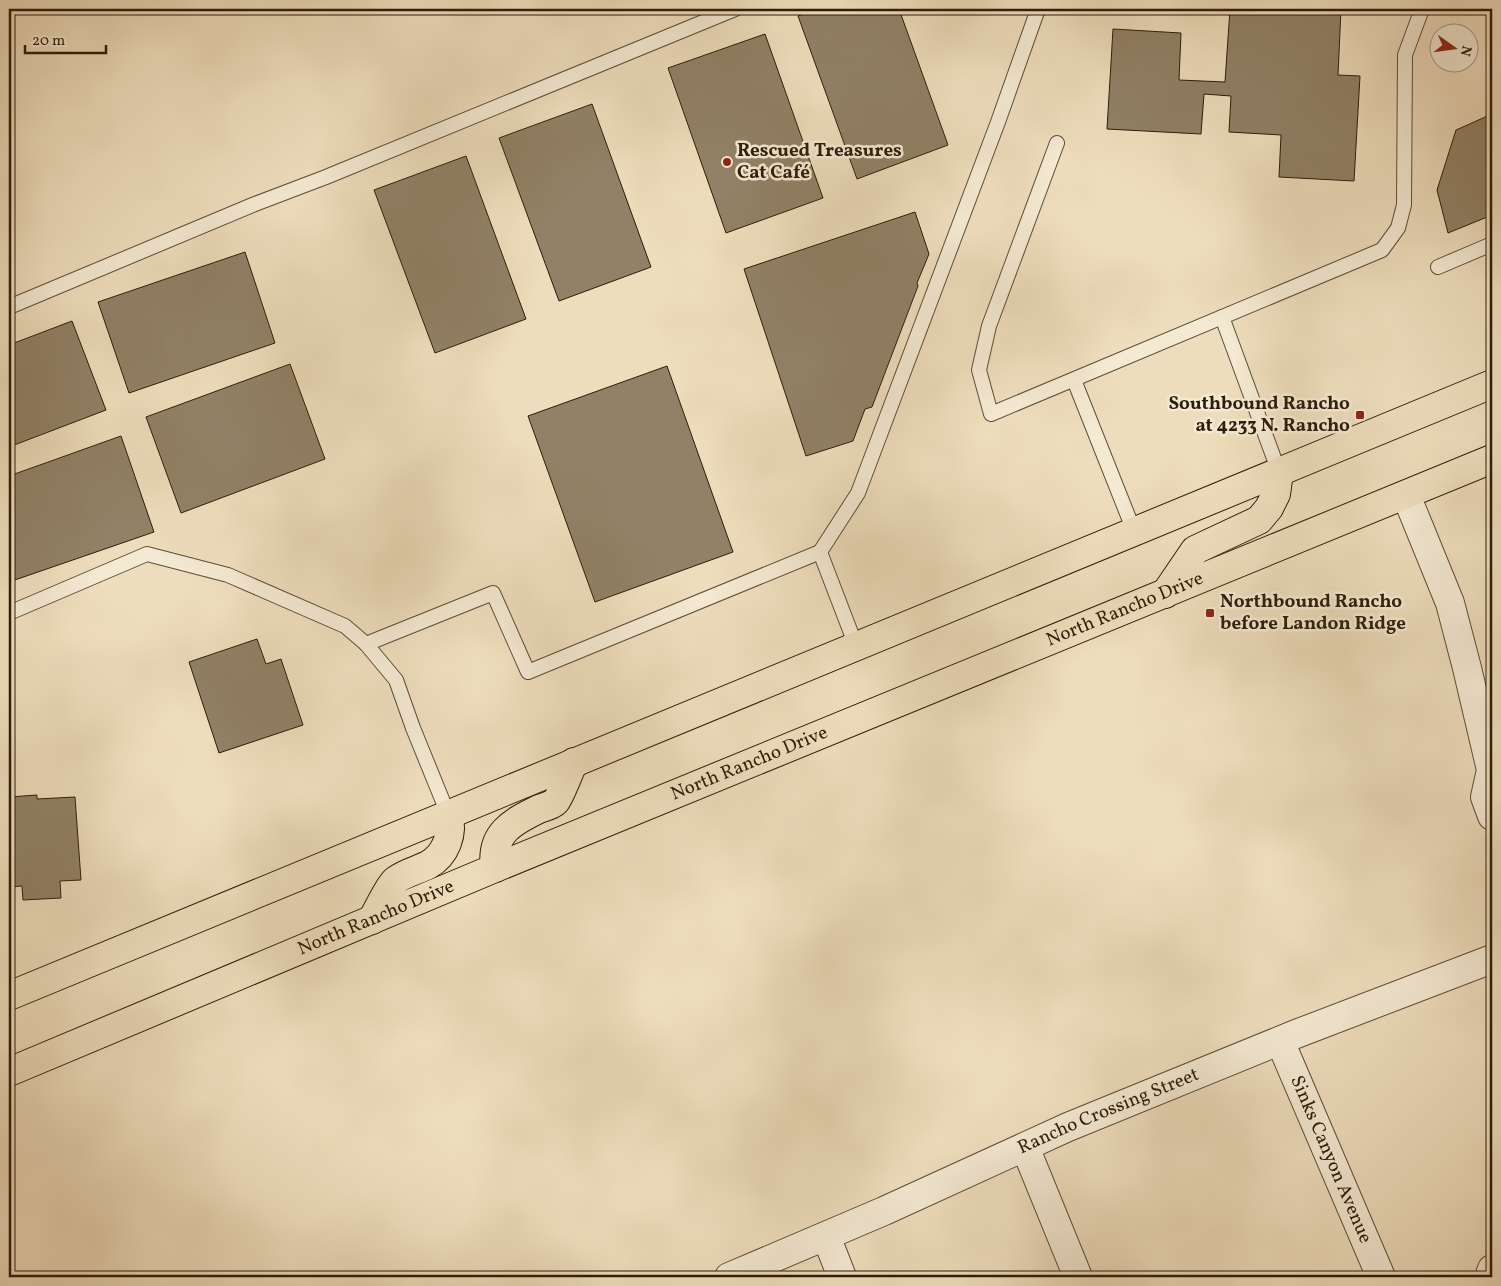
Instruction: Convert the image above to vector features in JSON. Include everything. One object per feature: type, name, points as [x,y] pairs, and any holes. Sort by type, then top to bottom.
[{"type":"main road","points":[[9,996],[1492,384]]},
{"type":"main road","name":"North Rancho Drive","points":[[9,1072],[496,868],[1492,459]]},
{"type":"main road","points":[[1165,594],[1195,550],[1259,520],[1269,508],[1276,494],[1279,472]]},
{"type":"main road","points":[[496,868],[494,861],[496,846],[502,834],[512,823],[556,801],[574,762]]},
{"type":"main road","points":[[372,920],[395,880],[431,864],[440,855],[447,844],[450,832],[448,814]]},
{"type":"street","points":[[1406,494],[1450,603],[1492,770],[1485,797],[1492,816]]},
{"type":"street","name":"Rancho Crossing Street","points":[[729,1277],[826,1236],[1068,1127],[1280,1041],[1492,959]]},
{"type":"street","name":"Sinks Canyon Avenue","points":[[1280,1041],[1381,1277]]},
{"type":"street","points":[[1025,1146],[1078,1277]]},
{"type":"street","points":[[826,1236],[842,1277]]},
{"type":"street","points":[[1489,1277],[1492,1269]]},
{"type":"lane","points":[[9,307],[255,204],[326,177],[735,9]]},
{"type":"lane","points":[[366,644],[493,593],[528,672],[820,552],[858,493],[998,122],[1038,9]]},
{"type":"lane","points":[[1057,143],[989,326],[979,370],[991,414],[1382,250],[1398,228],[1404,205],[1405,55],[1422,9]]},
{"type":"lane","points":[[1438,267],[1492,244]]},
{"type":"lane","points":[[1222,317],[1279,472]]},
{"type":"lane","points":[[1074,380],[1134,531]]},
{"type":"lane","points":[[820,552],[856,646]]},
{"type":"lane","points":[[9,613],[147,554],[228,575],[345,626],[366,644],[396,680],[413,728],[448,814]]},
{"type":"building","points":[[817,9],[899,9],[948,145],[857,179],[798,16]]},
{"type":"building","points":[[1230,9],[1341,9],[1338,75],[1360,76],[1354,181],[1279,177],[1281,135],[1229,132],[1231,96],[1204,94],[1201,134],[1107,129],[1113,29],[1181,33],[1179,80],[1225,82]]},
{"type":"building","points":[[765,34],[823,198],[726,233],[668,68]]},
{"type":"building","points":[[592,104],[651,267],[559,301],[499,138]]},
{"type":"building","points":[[1492,114],[1492,215],[1448,233],[1437,190],[1456,130]]},
{"type":"building","points":[[466,156],[526,319],[435,353],[374,190]]},
{"type":"building","points":[[915,212],[929,254],[872,407],[865,409],[853,441],[806,456],[744,269]]},
{"type":"building","points":[[245,252],[275,343],[129,393],[98,302]]},
{"type":"building","points":[[72,321],[106,410],[9,447],[9,345]]},
{"type":"building","points":[[290,364],[325,459],[181,513],[146,417]]},
{"type":"building","points":[[667,366],[733,552],[595,602],[528,416]]},
{"type":"building","points":[[121,436],[154,532],[9,582],[9,476]]},
{"type":"building","points":[[257,639],[266,664],[281,659],[303,725],[219,753],[189,662]]},
{"type":"building","points":[[37,795],[37,799],[75,797],[81,880],[60,881],[61,898],[23,900],[22,886],[9,887],[9,797]]},
{"type":"place","name":"Rescued Treasures Cat Café","points":[[727,162]]},
{"type":"place","name":"Southbound Rancho at 4233 N. Rancho","points":[[1360,415]]},
{"type":"place","name":"Northbound Rancho before Landon Ridge","points":[[1210,613]]}]
